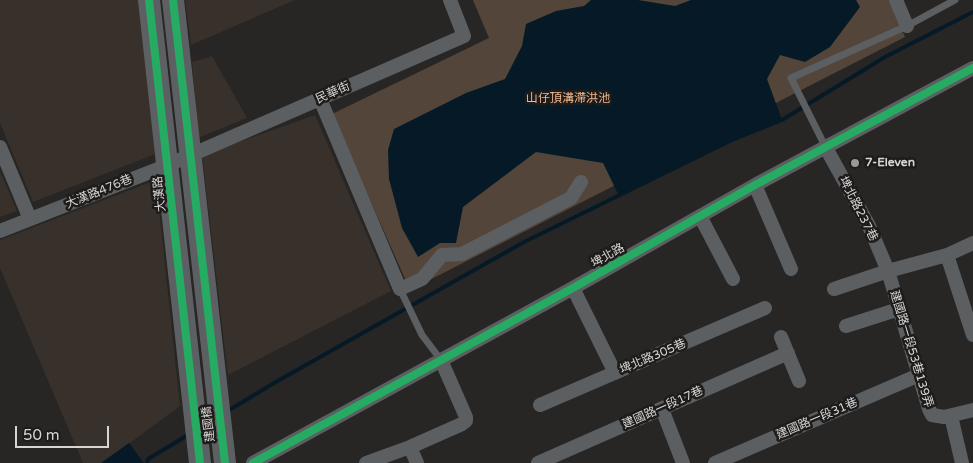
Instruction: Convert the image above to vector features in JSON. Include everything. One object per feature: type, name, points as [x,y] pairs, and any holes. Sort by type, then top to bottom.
[{"type":"main road","name":"大漢路","points":[[150,0],[192,387]]},
{"type":"main road","points":[[173,0],[190,155]]},
{"type":"main road","name":"建國橋","points":[[190,155],[225,463]]},
{"type":"main road","name":"建國橋","points":[[192,387],[200,463]]},
{"type":"street","name":"民華街","points":[[168,165],[464,36],[450,0]]},
{"type":"street","points":[[896,0],[907,26]]},
{"type":"street","name":"埤北路","points":[[253,463],[573,288],[700,216],[973,68]]},
{"type":"street","points":[[320,99],[400,289],[422,279],[442,255],[462,254],[571,198],[581,182]]},
{"type":"street","points":[[0,147],[30,219]]},
{"type":"street","name":"埤北路237巷","points":[[826,148],[869,226],[888,271]]},
{"type":"street","name":"大漢路476巷","points":[[0,231],[168,165]]},
{"type":"street","points":[[755,186],[791,270]]},
{"type":"street","points":[[700,216],[733,279]]},
{"type":"street","points":[[834,289],[888,271],[947,255],[973,243]]},
{"type":"street","points":[[947,255],[973,335]]},
{"type":"street","name":"建國路一段53巷139弄","points":[[888,271],[932,415],[944,417],[973,410]]},
{"type":"street","points":[[573,288],[615,373]]},
{"type":"street","name":"埤北路305巷","points":[[540,405],[765,308]]},
{"type":"street","points":[[846,326],[899,309]]},
{"type":"street","points":[[781,337],[799,381]]},
{"type":"street","name":"建國路一段17巷","points":[[538,463],[788,353]]},
{"type":"street","points":[[366,463],[410,447],[466,421],[466,417],[441,360]]},
{"type":"street","name":"建國路一段31巷","points":[[715,463],[919,375]]},
{"type":"street","points":[[662,409],[683,463]]},
{"type":"street","points":[[952,416],[962,463]]},
{"type":"street","points":[[410,447],[417,463]]},
{"type":"lane","points":[[826,148],[791,78],[907,26],[955,0]]},
{"type":"lane","points":[[400,289],[422,335],[441,360]]},
{"type":"shaded area","points":[[0,0],[141,0],[158,153],[33,202],[0,123]]},
{"type":"shaded area","points":[[185,0],[295,0],[191,45]]},
{"type":"shaded area","points":[[212,56],[247,118],[198,138],[192,62]]},
{"type":"shaded area","points":[[315,115],[391,291],[228,375],[202,155]]},
{"type":"shaded area","points":[[0,171],[17,211],[0,217]]},
{"type":"shaded area","points":[[156,180],[180,406],[103,463],[83,463],[0,268],[0,240]]},
{"type":"green space","name":"山仔頂溝滯洪池","points":[[473,0],[889,0],[905,37],[410,290],[332,114],[489,38]]},
{"type":"water","name":"山仔頂溝滯洪池","points":[[591,0],[638,0],[675,6],[691,0],[856,0],[860,7],[830,47],[805,62],[780,55],[767,79],[782,120],[732,140],[619,196],[603,163],[536,152],[463,207],[456,243],[440,243],[418,257],[402,228],[389,179],[388,150],[394,129],[466,93],[505,79],[522,46],[526,24],[556,11],[584,6]]},
{"type":"water","points":[[129,443],[144,463],[101,463]]},
{"type":"waterway","points":[[226,412],[524,242],[732,140],[782,120],[885,57],[973,12]]},
{"type":"waterway","points":[[147,463],[148,459],[188,435]]},
{"type":"cycle path","points":[[149,0],[200,463]]},
{"type":"cycle path","points":[[173,0],[225,463]]},
{"type":"cycle path","points":[[253,463],[573,288],[755,185],[973,68]]},
{"type":"place","name":"7-Eleven","points":[[855,163]]}]
